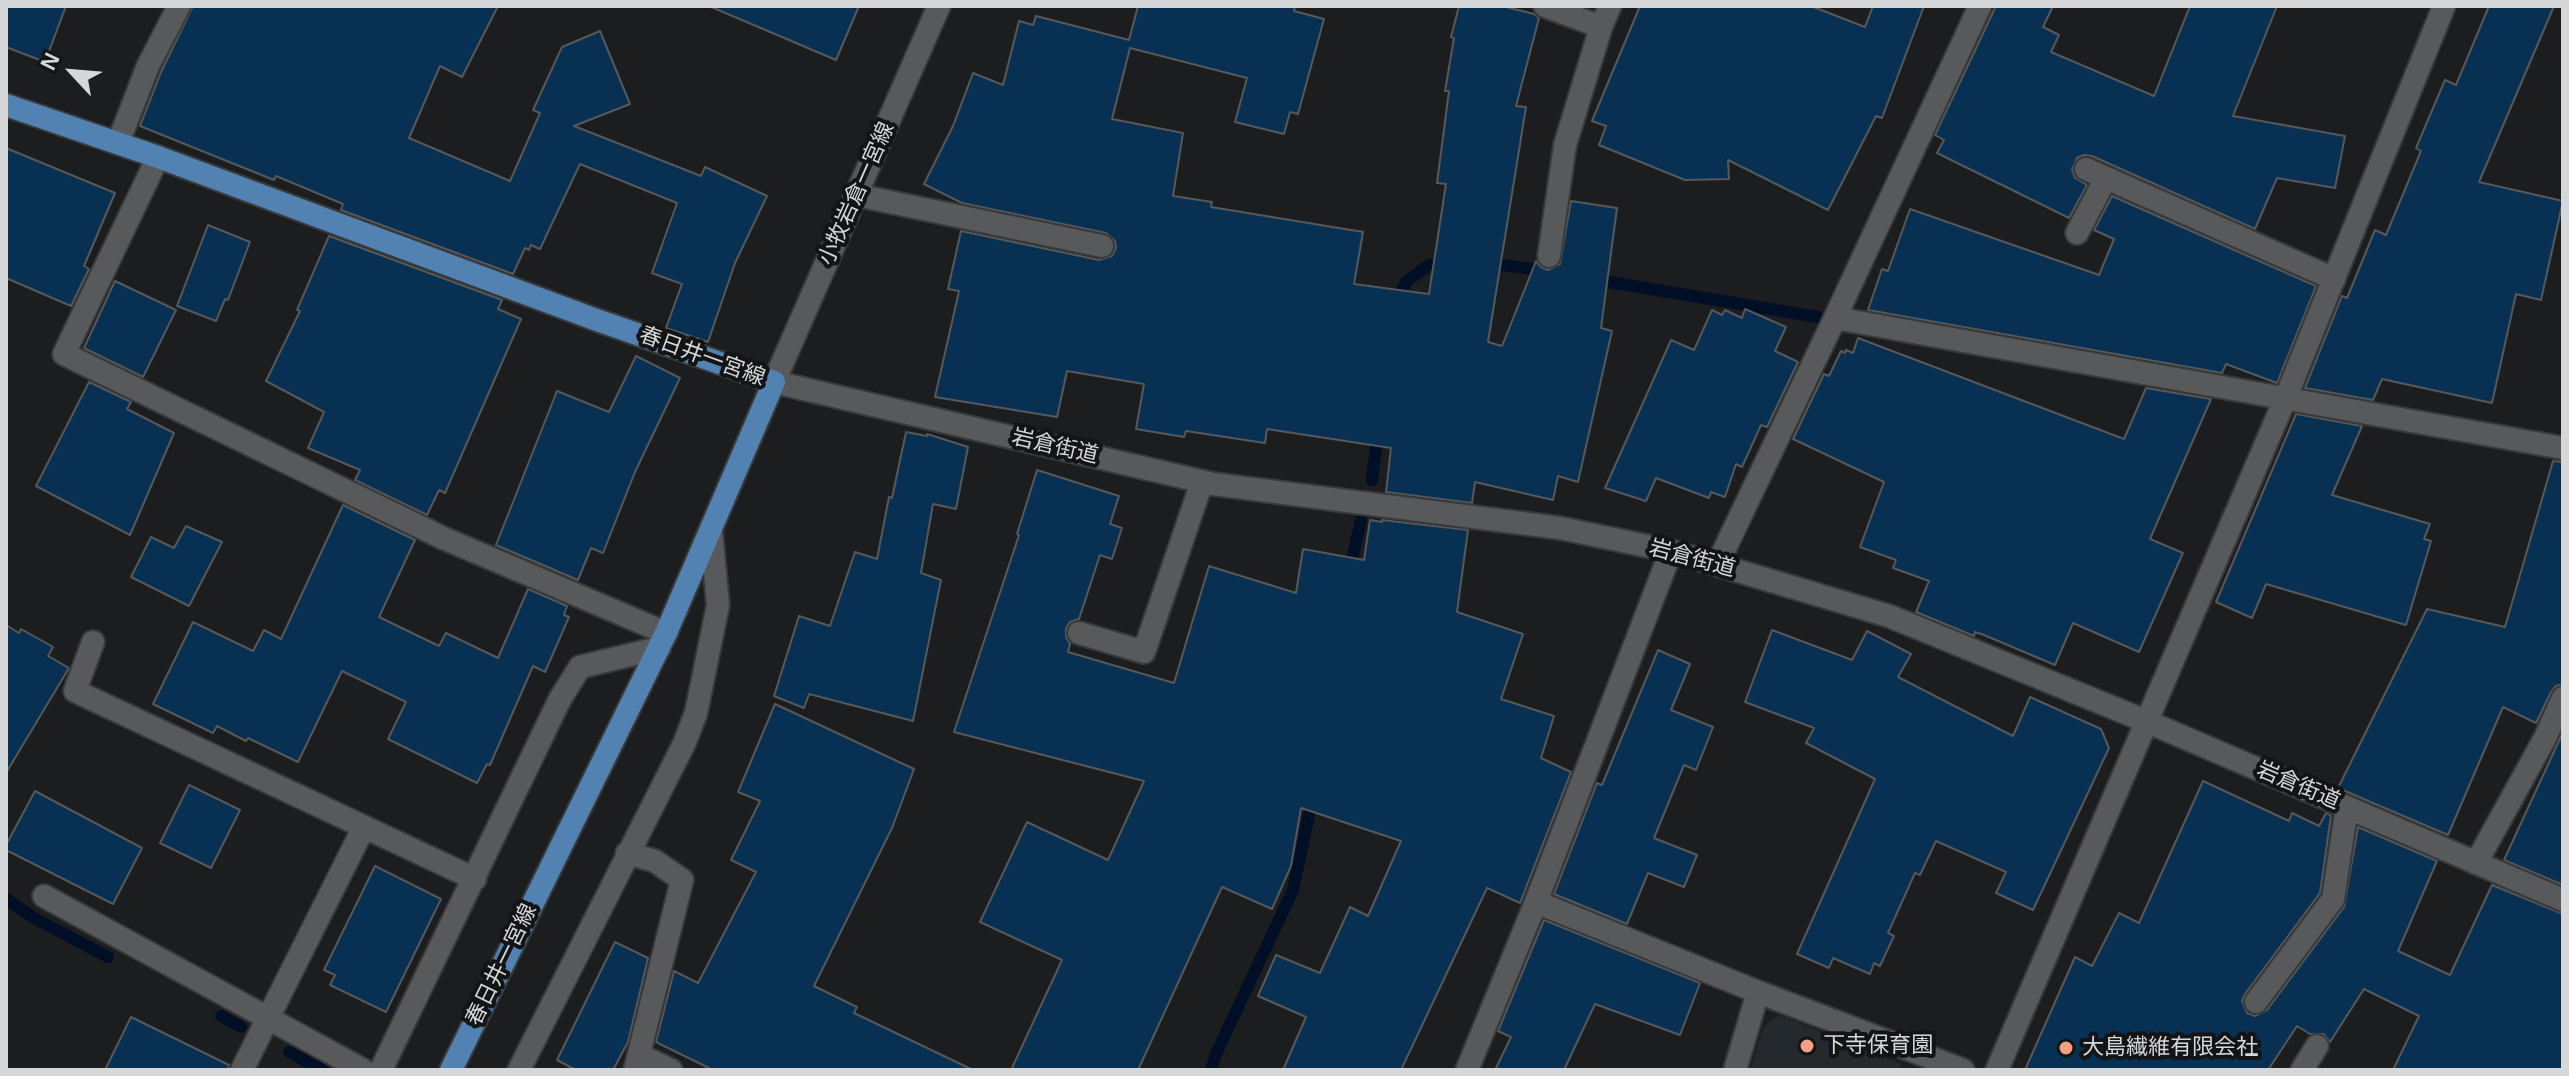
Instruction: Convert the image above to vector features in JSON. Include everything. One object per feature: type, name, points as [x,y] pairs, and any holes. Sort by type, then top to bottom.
[{"type":"main road","name":"春日井一宮線","points":[[6,105],[158,157],[594,319],[774,382],[662,640],[451,1070]]},
{"type":"street","points":[[118,143],[148,66],[179,6]]},
{"type":"street","name":"小牧岩倉一宮線","points":[[774,382],[939,6]]},
{"type":"street","points":[[1545,6],[1606,16],[1565,145],[1549,256]]},
{"type":"street","points":[[1717,565],[1980,6]]},
{"type":"street","points":[[1997,1070],[2286,397],[2440,7]]},
{"type":"street","points":[[158,157],[64,354],[443,538],[662,640]]},
{"type":"street","points":[[2077,233],[2096,174],[2334,279]]},
{"type":"street","points":[[856,195],[1102,246]]},
{"type":"street","points":[[1835,318],[2563,448]]},
{"type":"street","name":"岩倉街道","points":[[774,382],[1202,482],[1560,528],[1671,551],[1889,616],[2148,722],[2563,900]]},
{"type":"street","points":[[1079,633],[1144,652],[1202,482]]},
{"type":"street","points":[[519,1070],[684,744],[696,713],[718,605],[711,530]]},
{"type":"street","points":[[1467,1070],[1536,902],[1671,551]]},
{"type":"street","points":[[381,1070],[560,699],[580,667],[662,640]]},
{"type":"street","points":[[93,642],[75,691],[475,879]]},
{"type":"street","points":[[2476,863],[2545,738],[2563,698]]},
{"type":"street","points":[[2256,1002],[2333,899],[2347,807]]},
{"type":"street","points":[[242,1070],[364,827]]},
{"type":"street","points":[[627,853],[655,861],[682,880],[637,1063],[671,1070]]},
{"type":"street","points":[[44,896],[363,1070]]},
{"type":"street","points":[[1536,902],[1758,992],[1963,1070]]},
{"type":"street","points":[[1735,1070],[1758,992]]},
{"type":"street","points":[[2302,1070],[2317,1046]]},
{"type":"shaded area","name":"下寺保育園","points":[[1779,1015],[1902,1064],[1899,1070],[1750,1070],[1763,1028]]},
{"type":"building","points":[[6,6],[66,6],[45,62],[6,47]]},
{"type":"building","points":[[193,6],[498,6],[462,77],[440,66],[409,138],[510,181],[540,113],[533,110],[562,47],[600,31],[630,104],[574,126],[701,176],[705,167],[767,196],[735,263],[708,342],[666,328],[682,284],[652,273],[677,203],[580,164],[540,249],[531,245],[529,250],[525,248],[513,274],[341,210],[343,204],[276,176],[274,180],[140,126],[161,72]]},
{"type":"building","points":[[709,6],[859,6],[836,60]]},
{"type":"building","points":[[1138,6],[1295,6],[1294,11],[1324,19],[1298,114],[1290,112],[1284,134],[1235,122],[1247,78],[1130,48],[1112,119],[1183,133],[1173,196],[1212,202],[1211,207],[1363,232],[1354,284],[1429,294],[1446,184],[1437,183],[1449,91],[1445,91],[1454,38],[1451,37],[1459,6],[1502,6],[1539,18],[1516,106],[1526,107],[1488,342],[1502,346],[1536,261],[1548,270],[1560,264],[1571,201],[1617,208],[1601,328],[1612,331],[1578,482],[1558,476],[1553,500],[1475,482],[1472,503],[1386,492],[1391,448],[1267,429],[1265,443],[1186,431],[1184,437],[1136,429],[1144,384],[1067,371],[1057,417],[935,397],[959,291],[948,289],[961,231],[1099,260],[1112,256],[1116,248],[1115,241],[1106,233],[962,203],[924,184],[953,126],[973,73],[1003,85],[1019,21],[1033,25],[1036,16],[1129,40]]},
{"type":"building","points":[[1640,6],[1811,6],[1865,27],[1873,6],[1924,6],[1882,118],[1876,116],[1828,210],[1728,160],[1729,179],[1685,180],[1599,145],[1606,126],[1592,121]]},
{"type":"building","points":[[1996,6],[2053,6],[2043,27],[2059,35],[2051,52],[2154,96],[2190,6],[2277,6],[2233,116],[2345,136],[2335,188],[2277,178],[2255,229],[2084,155],[2077,158],[2072,170],[2075,178],[2087,185],[2069,218],[1937,153],[1944,140],[1935,135]]},
{"type":"building","points":[[2489,6],[2554,6],[2479,182],[2563,201],[2541,300],[2516,294],[2492,403],[2382,379],[2373,400],[2305,388],[2342,296],[2347,298],[2375,230],[2386,235],[2421,151],[2416,148],[2445,80],[2456,85]]},
{"type":"building","points":[[6,148],[115,193],[84,266],[89,269],[71,306],[6,278]]},
{"type":"building","points":[[2112,196],[2316,286],[2277,383],[2226,364],[2222,373],[1868,310],[1882,269],[1888,271],[1910,209],[2099,275],[2114,239],[2094,230]]},
{"type":"building","points":[[208,225],[250,242],[228,300],[225,299],[216,321],[177,306]]},
{"type":"building","points":[[329,236],[502,300],[498,309],[521,319],[445,493],[439,490],[427,515],[355,480],[360,470],[308,448],[324,412],[266,381],[300,311],[297,310]]},
{"type":"building","points":[[115,281],[176,310],[143,377],[84,348]]},
{"type":"building","points":[[1745,309],[1786,327],[1775,351],[1798,362],[1767,427],[1761,425],[1742,467],[1736,464],[1725,497],[1711,492],[1709,498],[1656,478],[1646,501],[1605,488],[1671,340],[1694,350],[1712,310],[1722,315],[1725,310],[1742,318]]},
{"type":"building","points":[[1858,338],[2124,439],[2146,388],[2211,399],[2150,539],[2183,553],[2139,652],[2073,623],[2055,665],[1984,635],[1975,632],[1974,636],[1916,612],[1929,581],[1893,568],[1896,560],[1860,547],[1884,482],[1793,439],[1824,374],[1829,376],[1841,351],[1853,353]]},
{"type":"building","points":[[636,356],[680,378],[635,472],[603,553],[591,548],[578,580],[496,545],[557,391],[609,412]]},
{"type":"building","points":[[89,382],[131,402],[127,409],[174,433],[130,535],[36,486]]},
{"type":"building","points":[[2296,414],[2362,426],[2332,495],[2430,524],[2424,539],[2431,541],[2406,625],[2266,584],[2252,618],[2216,602]]},
{"type":"building","points":[[906,432],[927,434],[968,447],[956,509],[933,504],[921,573],[941,580],[913,721],[809,694],[804,708],[774,696],[799,616],[830,626],[855,552],[877,559]]},
{"type":"building","points":[[2553,461],[2563,462],[2563,684],[2551,692],[2536,723],[2503,707],[2448,835],[2338,788],[2427,609],[2505,627]]},
{"type":"building","points":[[1037,470],[1119,496],[1110,524],[1122,528],[1112,559],[1100,555],[1079,619],[1070,622],[1066,628],[1070,644],[1068,652],[1174,683],[1209,566],[1296,593],[1303,549],[1364,560],[1370,520],[1468,530],[1457,612],[1523,634],[1501,699],[1554,716],[1541,758],[1571,772],[1520,903],[1487,888],[1401,1070],[1283,1070],[1306,1017],[1258,996],[1276,955],[1320,973],[1350,907],[1368,916],[1401,841],[1301,808],[1291,866],[1272,909],[1222,887],[1138,1070],[1011,1070],[1062,960],[980,922],[1027,822],[1108,860],[1144,781],[954,732],[1019,535]]},
{"type":"building","points":[[343,505],[415,540],[379,617],[439,646],[446,633],[498,658],[528,589],[567,606],[564,615],[569,617],[545,672],[533,666],[490,765],[487,764],[477,783],[388,739],[406,702],[342,671],[298,762],[217,726],[213,733],[153,704],[193,622],[253,651],[264,630],[281,639]]},
{"type":"building","points":[[186,526],[222,542],[189,606],[131,577],[151,537],[174,548]]},
{"type":"building","points":[[6,625],[19,633],[21,629],[53,647],[48,656],[69,668],[6,773]]},
{"type":"building","points":[[1772,630],[1852,660],[1867,631],[1911,654],[1898,677],[2013,736],[2030,697],[2101,729],[2109,748],[2033,910],[1996,893],[2006,872],[1936,841],[1920,875],[1915,873],[1888,933],[1894,936],[1880,966],[1874,963],[1870,974],[1833,958],[1829,968],[1797,954],[1875,779],[1806,743],[1814,728],[1745,702]]},
{"type":"building","points":[[1658,650],[1690,664],[1671,710],[1713,727],[1696,770],[1684,765],[1654,838],[1697,855],[1684,887],[1648,873],[1627,924],[1554,894],[1597,783],[1602,785]]},
{"type":"building","points":[[775,704],[914,769],[892,828],[814,986],[857,1007],[854,1013],[973,1070],[713,1070],[656,1042],[674,971],[698,983],[756,872],[731,860],[760,801],[738,792]]},
{"type":"building","points":[[2563,732],[2563,885],[2504,860]]},
{"type":"building","points":[[2203,781],[2289,821],[2292,813],[2319,826],[2326,813],[2331,816],[2320,893],[2245,994],[2242,1001],[2247,1013],[2255,1016],[2267,1010],[2344,907],[2358,827],[2437,861],[2398,951],[2450,975],[2492,885],[2563,914],[2563,1070],[2393,1070],[2419,1016],[2364,989],[2330,1042],[2324,1034],[2310,1034],[2297,1026],[2268,1070],[2025,1070],[2075,957],[2092,966],[2119,913],[2139,923]]},
{"type":"building","points":[[189,785],[240,810],[211,868],[160,843]]},
{"type":"building","points":[[35,791],[142,848],[113,904],[6,850]]},
{"type":"building","points":[[375,866],[441,899],[386,1012],[330,985],[335,975],[324,970]]},
{"type":"building","points":[[1544,920],[1700,983],[1680,1035],[1595,1004],[1564,1070],[1495,1070],[1511,1037],[1498,1031]]},
{"type":"building","points":[[615,942],[648,958],[628,1042],[613,1070],[576,1070],[557,1060]]},
{"type":"building","points":[[131,1017],[229,1065],[228,1070],[105,1070]]},
{"type":"waterway","points":[[1395,303],[1407,281],[1429,265],[1447,261]]},
{"type":"waterway","points":[[1484,262],[1549,272]]},
{"type":"waterway","points":[[1591,279],[1818,317]]},
{"type":"waterway","points":[[1372,480],[1378,431]]},
{"type":"waterway","points":[[1349,574],[1361,520]]},
{"type":"waterway","points":[[1211,1070],[1293,890],[1313,797]]},
{"type":"waterway","points":[[6,899],[34,918],[108,957]]},
{"type":"waterway","points":[[221,1016],[241,1027]]},
{"type":"waterway","points":[[289,1052],[323,1070]]},
{"type":"place","name":"下寺保育園","points":[[1807,1046]]},
{"type":"place","name":"大島繊維有限会社","points":[[2066,1048]]}]
